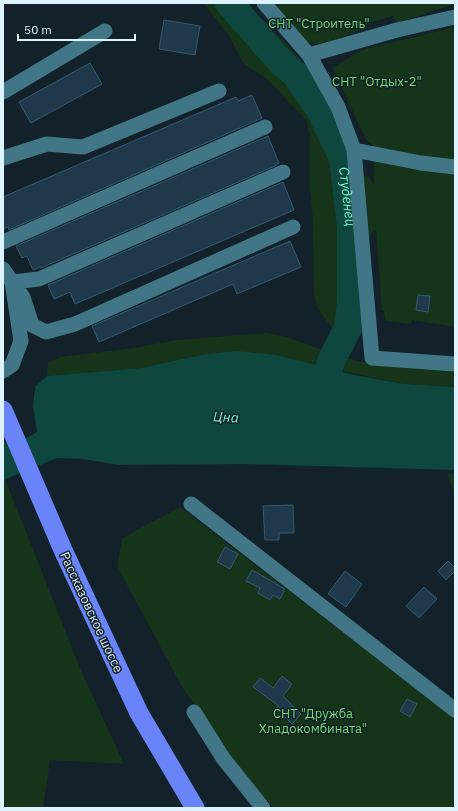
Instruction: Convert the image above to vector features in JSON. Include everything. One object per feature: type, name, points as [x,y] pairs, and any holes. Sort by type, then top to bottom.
[{"type":"main road","name":"Рассказовское шоссе","points":[[3,410],[63,550],[139,713],[194,808]]},
{"type":"lane","points":[[264,3],[308,55],[338,107],[354,150],[372,358],[455,364]]},
{"type":"lane","points":[[308,55],[397,30],[455,17]]},
{"type":"lane","points":[[3,92],[105,31]]},
{"type":"lane","points":[[3,158],[47,144],[83,148],[219,91]]},
{"type":"lane","points":[[3,242],[265,127]]},
{"type":"lane","points":[[354,150],[421,163],[455,167]]},
{"type":"lane","points":[[12,282],[39,280],[283,172]]},
{"type":"lane","points":[[3,269],[24,297],[32,325],[46,332],[76,324],[293,227]]},
{"type":"lane","points":[[3,371],[12,365],[21,341],[12,282]]},
{"type":"lane","points":[[191,504],[455,710]]},
{"type":"lane","points":[[194,712],[223,758],[263,808]]},
{"type":"green space","name":"СНТ \"Отдых-2\"","points":[[203,3],[249,3],[259,22],[282,39],[317,81],[337,122],[339,135],[355,173],[369,177],[374,186],[373,145],[367,141],[332,68],[361,50],[455,27],[455,327],[412,320],[411,324],[385,321],[384,311],[382,311],[376,229],[369,238],[373,316],[349,332],[335,332],[318,309],[314,295],[313,221],[310,190],[310,134],[306,120],[267,79],[243,63],[230,37]]},
{"type":"green space","name":"СНТ \"Строитель\"","points":[[275,3],[455,4],[396,23],[393,16],[366,24],[367,28],[321,44],[305,42]]},
{"type":"green space","points":[[267,333],[289,338],[343,357],[366,363],[404,368],[455,371],[455,387],[405,384],[316,366],[201,355],[141,368],[47,376],[48,363],[60,357],[134,348],[176,340]]},
{"type":"green space","points":[[447,474],[455,474],[455,493]]},
{"type":"green space","points":[[5,479],[80,668],[124,764],[50,760],[43,808],[3,808],[3,480]]},
{"type":"green space","name":"СНТ \"Дружба Хладокомбината\"","points":[[180,507],[455,719],[455,808],[274,808],[246,777],[182,687],[117,566],[122,538]]},
{"type":"water","name":"Цна","points":[[236,351],[276,355],[354,375],[405,384],[455,387],[455,470],[246,464],[118,465],[84,459],[57,458],[3,480],[3,441],[9,443],[25,439],[37,432],[33,406],[35,387],[47,376],[141,368],[201,355]]},
{"type":"building","points":[[164,20],[200,26],[195,55],[159,49]]},
{"type":"building","points":[[90,63],[102,84],[31,123],[19,102]]},
{"type":"building","points":[[252,95],[262,118],[9,230],[8,227],[3,229],[3,197],[236,97],[238,101]]},
{"type":"building","points":[[268,136],[279,163],[275,166],[41,268],[40,267],[33,270],[27,256],[22,258],[16,246]]},
{"type":"building","points":[[283,182],[294,210],[75,304],[70,292],[54,299],[48,285]]},
{"type":"building","points":[[290,241],[301,267],[237,294],[233,284],[99,342],[92,326]]},
{"type":"building","points":[[418,295],[430,296],[428,312],[416,310]]},
{"type":"building","points":[[293,505],[294,533],[279,533],[279,540],[265,540],[263,506]]},
{"type":"building","points":[[225,547],[238,554],[230,569],[217,562]]},
{"type":"building","points":[[448,561],[455,568],[455,571],[446,580],[438,571]]},
{"type":"building","points":[[252,570],[285,589],[280,599],[273,595],[270,600],[258,593],[260,588],[246,581]]},
{"type":"building","points":[[345,571],[362,584],[346,607],[328,594]]},
{"type":"building","points":[[424,587],[437,599],[419,618],[406,606]]},
{"type":"building","points":[[282,676],[292,684],[283,696],[301,714],[292,724],[276,708],[279,706],[253,687],[260,678],[273,688]]},
{"type":"building","points":[[407,699],[417,704],[410,717],[400,711]]},
{"type":"waterway","name":"Студенец","points":[[229,3],[281,62],[296,75],[320,110],[343,158],[351,227],[351,301],[348,328],[332,359],[316,406]]}]
